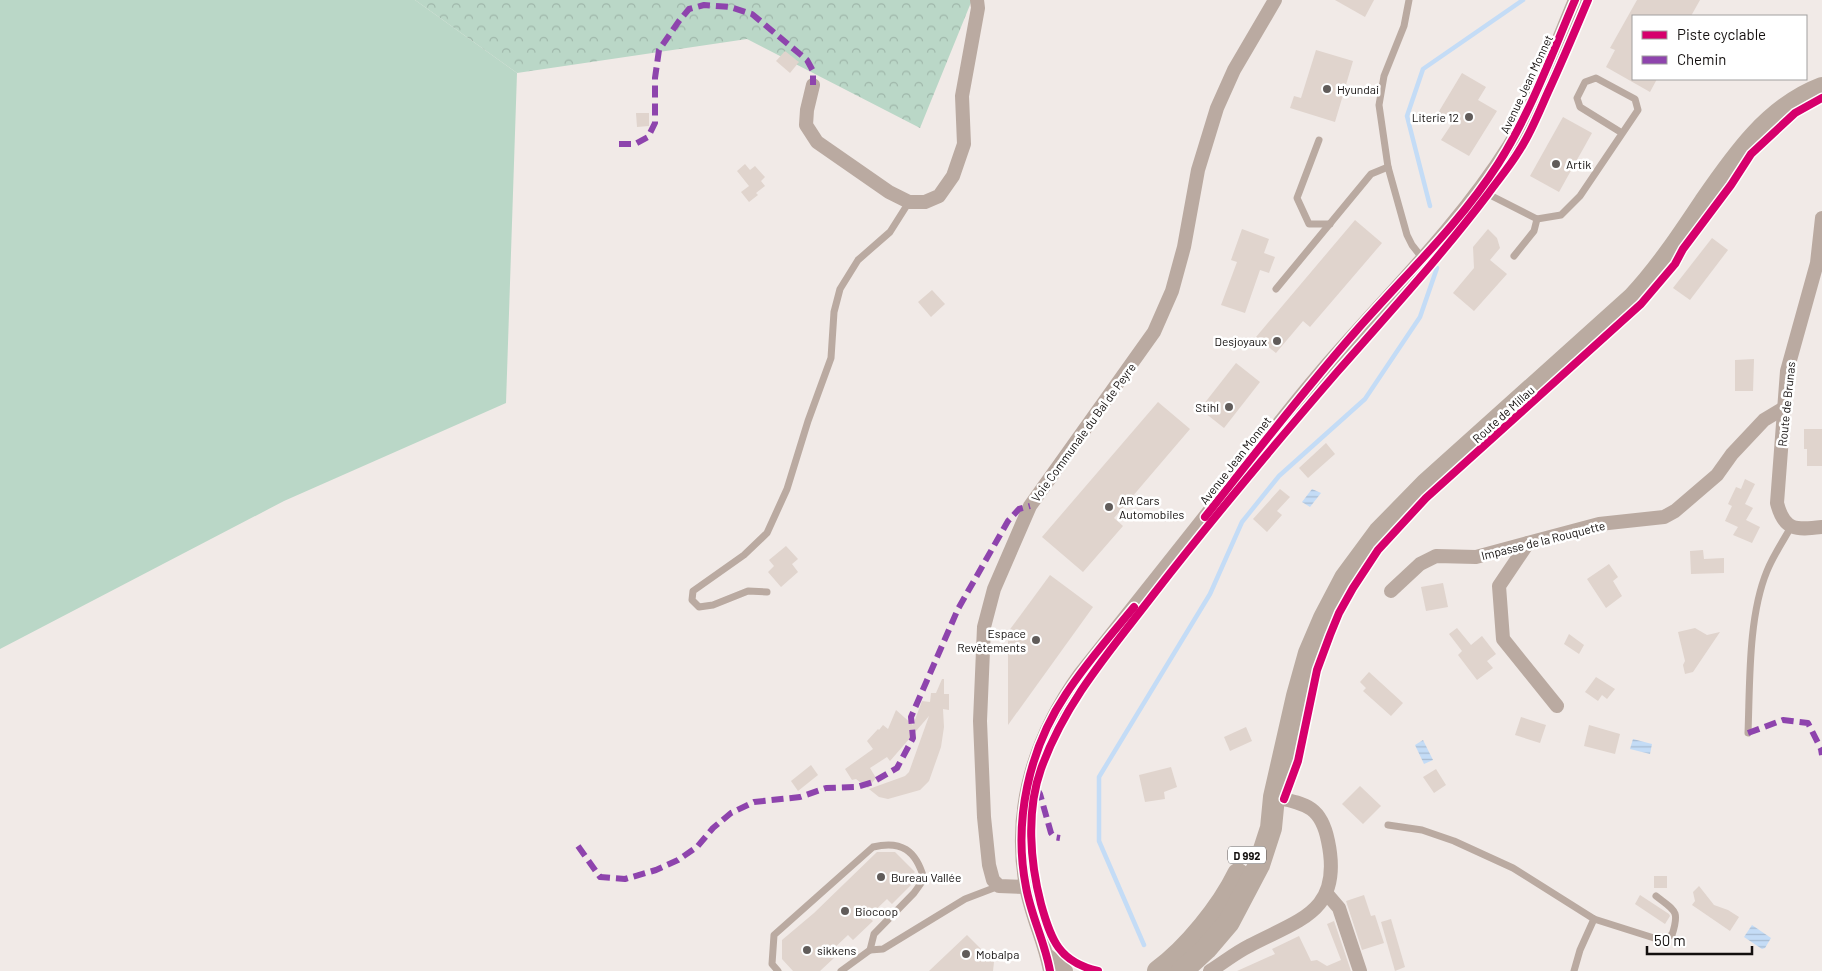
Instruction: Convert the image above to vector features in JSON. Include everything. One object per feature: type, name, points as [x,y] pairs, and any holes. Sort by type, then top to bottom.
[{"type":"main road","name":"Route de Millau","points":[[1182,971],[1229,922],[1259,865],[1271,828],[1274,797],[1297,696],[1309,653],[1330,603],[1361,554],[1379,532],[1426,484],[1633,298],[1651,279],[1739,153],[1776,115],[1797,100],[1822,88]]},
{"type":"main road","name":"Route de Millau","points":[[1158,971],[1186,946],[1216,912],[1236,878],[1274,797]]},
{"type":"street","points":[[813,85],[806,110],[806,125],[817,142],[889,192],[909,202],[925,202],[939,196],[953,176],[964,144],[962,96],[978,8],[977,0]]},
{"type":"street","name":"Voie Communale du Bal de Peyre","points":[[999,886],[993,880],[989,865],[984,817],[980,720],[984,627],[994,589],[1014,547],[1030,506],[1154,332],[1174,282],[1184,247],[1198,170],[1217,108],[1234,70],[1275,0]]},
{"type":"street","name":"Avenue Jean Monnet","points":[[1050,971],[1047,955],[1037,931],[1026,887],[1022,839],[1023,813],[1028,786],[1042,739],[1066,694],[1309,386],[1356,330],[1450,229],[1480,190],[1511,143],[1524,119],[1575,0]]},
{"type":"street","name":"Route de Brunas","points":[[1791,527],[1783,521],[1777,503],[1784,408],[1788,371],[1817,263],[1822,218]]},
{"type":"street","name":"Impasse de la Rouquette","points":[[1391,591],[1420,564],[1436,556],[1476,558],[1599,524],[1664,517],[1675,511],[1717,475],[1732,454],[1764,420],[1784,408]]},
{"type":"street","points":[[1791,527],[1806,529],[1822,527]]},
{"type":"street","points":[[1528,543],[1499,586],[1504,639],[1557,706]]},
{"type":"street","points":[[1210,971],[1246,947],[1304,918],[1318,907],[1327,894],[1331,871],[1331,855],[1327,834],[1321,818],[1313,809],[1303,803],[1274,797]]},
{"type":"street","points":[[999,886],[1026,887]]},
{"type":"street","points":[[1327,894],[1339,908],[1360,971]]},
{"type":"street","name":"Avenue Jean Monnet","points":[[1047,955],[1066,971]]},
{"type":"lane","points":[[1409,0],[1404,26],[1384,76],[1380,105],[1388,167],[1407,235],[1423,259]]},
{"type":"lane","points":[[1480,190],[1537,219],[1561,215],[1580,196],[1638,110],[1634,99],[1596,78],[1585,82],[1577,98],[1580,107],[1622,133]]},
{"type":"lane","points":[[1320,140],[1297,198],[1309,224],[1330,224]]},
{"type":"lane","points":[[1276,290],[1371,174],[1388,167]]},
{"type":"lane","points":[[767,592],[748,591],[713,605],[699,607],[692,600],[693,591],[744,555],[767,533],[787,490],[808,421],[831,358],[834,312],[840,289],[858,260],[890,232],[909,202]]},
{"type":"lane","points":[[1514,256],[1534,231],[1537,219]]},
{"type":"lane","points":[[1748,733],[1751,650],[1759,598],[1767,570],[1791,527]]},
{"type":"lane","points":[[1388,825],[1422,830],[1454,840],[1514,868],[1594,919],[1654,938],[1663,939],[1672,935],[1677,920],[1674,910],[1656,896]]},
{"type":"lane","points":[[778,971],[772,964],[774,936],[873,847],[888,844],[907,848],[921,867],[924,879],[914,893],[874,934],[870,950]]},
{"type":"lane","points":[[841,971],[870,950],[883,949],[965,900],[999,886]]},
{"type":"lane","points":[[1574,971],[1580,950],[1594,919]]},
{"type":"green space","points":[[0,0],[415,0],[517,73],[506,403],[284,501],[0,649]]},
{"type":"green space","points":[[415,0],[972,0],[920,128],[747,39],[517,73]]},
{"type":"water","points":[[1312,489],[1321,493],[1310,507],[1302,502]]},
{"type":"water","points":[[1633,739],[1652,744],[1650,754],[1630,749]]},
{"type":"water","points":[[1423,740],[1433,760],[1424,764],[1415,745]]},
{"type":"water","points":[[1752,925],[1771,938],[1765,948],[1762,949],[1744,937]]},
{"type":"building","points":[[1335,0],[1374,0],[1365,17]]},
{"type":"building","points":[[1637,0],[1700,0],[1692,15],[1632,15],[1632,80],[1656,80],[1650,92],[1606,67],[1615,50],[1610,48]]},
{"type":"building","name":"Hyundai","points":[[1316,50],[1353,61],[1335,122],[1290,108],[1294,96],[1301,98]]},
{"type":"building","points":[[785,51],[799,62],[790,73],[776,61]]},
{"type":"building","name":"Literie 12","points":[[1462,73],[1486,87],[1478,100],[1497,111],[1469,156],[1441,140],[1453,122],[1438,113]]},
{"type":"building","points":[[636,113],[649,113],[649,126],[637,127]]},
{"type":"building","points":[[1563,117],[1592,133],[1559,192],[1530,176]]},
{"type":"building","points":[[745,164],[750,170],[755,166],[765,177],[761,181],[765,186],[749,202],[741,192],[749,186],[737,171]]},
{"type":"building","points":[[1355,220],[1382,243],[1310,327],[1303,321],[1276,353],[1256,337]]},
{"type":"building","points":[[1242,229],[1269,239],[1264,253],[1275,257],[1269,273],[1260,270],[1245,313],[1221,305],[1237,262],[1231,260]]},
{"type":"building","points":[[1488,229],[1497,238],[1500,248],[1490,260],[1507,274],[1474,311],[1453,293],[1474,268],[1473,247]]},
{"type":"building","points":[[1712,238],[1728,250],[1690,300],[1673,288]]},
{"type":"building","points":[[932,290],[945,304],[931,317],[918,302]]},
{"type":"building","points":[[1754,359],[1753,391],[1735,391],[1735,360]]},
{"type":"building","points":[[1236,363],[1260,382],[1224,428],[1200,409]]},
{"type":"building","points":[[1158,402],[1190,429],[1114,518],[1123,526],[1083,572],[1042,537]]},
{"type":"building","points":[[1804,429],[1822,429],[1822,466],[1807,466],[1807,449],[1804,449]]},
{"type":"building","points":[[1326,443],[1335,454],[1308,478],[1299,468]]},
{"type":"building","points":[[1745,479],[1755,484],[1745,504],[1753,508],[1746,520],[1760,527],[1752,543],[1733,535],[1738,527],[1725,521],[1732,506],[1728,504],[1736,487],[1741,489]]},
{"type":"building","points":[[1280,489],[1290,497],[1277,511],[1282,515],[1267,532],[1253,519]]},
{"type":"building","points":[[786,546],[798,559],[792,564],[798,572],[781,587],[768,572],[774,566],[769,560]]},
{"type":"building","points":[[1703,550],[1704,559],[1724,558],[1724,573],[1691,574],[1690,551]]},
{"type":"building","points":[[1609,564],[1618,577],[1613,581],[1622,596],[1606,608],[1587,579]]},
{"type":"building","points":[[1050,575],[1093,607],[1008,725],[1008,632]]},
{"type":"building","points":[[1443,583],[1448,607],[1426,611],[1421,587]]},
{"type":"building","points":[[1457,628],[1471,645],[1482,636],[1496,654],[1487,661],[1493,668],[1477,680],[1458,655],[1462,651],[1449,634]]},
{"type":"building","points":[[1695,628],[1707,635],[1720,632],[1693,672],[1685,674],[1683,665],[1685,661],[1678,632]]},
{"type":"building","points":[[1569,634],[1584,645],[1579,654],[1564,644]]},
{"type":"building","points":[[1369,672],[1403,703],[1391,716],[1363,691],[1366,688],[1360,682]]},
{"type":"building","points":[[1596,677],[1615,689],[1607,699],[1602,695],[1598,701],[1585,692]]},
{"type":"building","points":[[942,679],[944,679],[944,694],[949,694],[949,710],[943,709],[944,727],[941,747],[929,781],[920,790],[888,799],[879,797],[869,789],[905,776],[909,772],[929,716],[890,761],[887,757],[870,768],[876,778],[868,788],[856,779],[852,780],[845,769],[873,749],[867,741],[883,725],[888,729],[896,710],[913,725],[922,701],[930,702],[931,693],[936,693]]},
{"type":"building","points":[[1521,717],[1546,725],[1540,743],[1515,735]]},
{"type":"building","points":[[1589,725],[1620,734],[1615,754],[1584,746]]},
{"type":"building","points":[[1246,727],[1252,741],[1230,751],[1224,737]]},
{"type":"building","points":[[811,765],[818,775],[798,791],[791,781]]},
{"type":"building","points":[[1171,767],[1177,787],[1164,792],[1165,799],[1145,802],[1139,775]]},
{"type":"building","points":[[1436,769],[1446,785],[1434,793],[1423,777]]},
{"type":"building","points":[[1360,786],[1381,806],[1363,824],[1342,804]]},
{"type":"building","points":[[877,852],[895,852],[915,872],[907,880],[911,885],[892,904],[887,899],[868,917],[873,921],[853,940],[848,935],[830,952],[835,957],[820,971],[793,971],[782,959],[782,940],[814,913]]},
{"type":"building","points":[[1654,876],[1667,876],[1667,888],[1654,888]]},
{"type":"building","points":[[1699,886],[1714,905],[1728,910],[1739,917],[1730,931],[1692,905],[1695,901],[1693,892]]},
{"type":"building","points":[[1364,895],[1371,916],[1375,915],[1384,943],[1362,950],[1346,901]]},
{"type":"building","points":[[1640,895],[1669,914],[1670,916],[1665,924],[1635,904]]},
{"type":"building","points":[[1391,919],[1405,967],[1395,971],[1381,922]]},
{"type":"building","points":[[1334,921],[1351,971],[1237,971],[1275,954],[1272,949],[1299,936],[1311,961],[1317,960],[1327,966],[1341,960],[1327,924]]},
{"type":"building","name":"Mobalpa","points":[[967,935],[994,962],[993,971],[929,971]]},
{"type":"waterway","points":[[1430,206],[1407,116],[1423,69],[1523,0]]},
{"type":"waterway","points":[[1144,945],[1099,841],[1099,777],[1210,594],[1242,522],[1279,476],[1365,399],[1420,317],[1437,268]]},
{"type":"marked path","points":[[619,144],[635,144],[648,137],[655,123],[655,78],[659,50],[689,9],[704,5],[730,7],[752,14],[807,60],[813,71],[813,85]]},
{"type":"marked path","points":[[578,846],[600,877],[625,879],[656,870],[678,860],[697,847],[713,828],[731,813],[754,802],[800,797],[826,788],[857,787],[873,782],[897,768],[913,738],[911,717],[958,609],[1008,521],[1019,509],[1030,506]]},
{"type":"marked path","points":[[1748,733],[1783,720],[1808,723],[1822,755]]},
{"type":"marked path","points":[[1037,789],[1051,833],[1054,837],[1060,838]]},
{"type":"cycle path","points":[[1205,517],[1317,377],[1448,230],[1482,187],[1521,124],[1575,0]]},
{"type":"cycle path","points":[[1098,971],[1074,962],[1065,955],[1053,939],[1041,904],[1034,871],[1031,836],[1036,785],[1051,745],[1063,721],[1105,657],[1198,538],[1291,426],[1433,262],[1508,168],[1531,130],[1588,0]]},
{"type":"cycle path","points":[[1284,799],[1298,761],[1317,670],[1330,635],[1339,613],[1353,588],[1378,550],[1426,498],[1641,304],[1675,264],[1683,249],[1731,185],[1751,154],[1795,113],[1822,98]]},
{"type":"cycle path","points":[[1050,971],[1028,898],[1022,862],[1023,811],[1027,786],[1042,738],[1053,715],[1082,671],[1134,607]]},
{"type":"place","name":"Hyundai","points":[[1327,89]]},
{"type":"place","name":"Literie 12","points":[[1469,117]]},
{"type":"place","name":"Artik","points":[[1556,164]]},
{"type":"place","name":"Desjoyaux","points":[[1277,341]]},
{"type":"place","name":"Stihl","points":[[1229,407]]},
{"type":"place","name":"AR Cars Automobiles","points":[[1109,507]]},
{"type":"place","name":"Espace Revêtements","points":[[1036,640]]},
{"type":"place","name":"Bureau Vallée","points":[[881,877]]},
{"type":"place","name":"Biocoop","points":[[845,911]]},
{"type":"place","name":"sikkens","points":[[807,950]]},
{"type":"place","name":"Mobalpa","points":[[966,954]]}]
